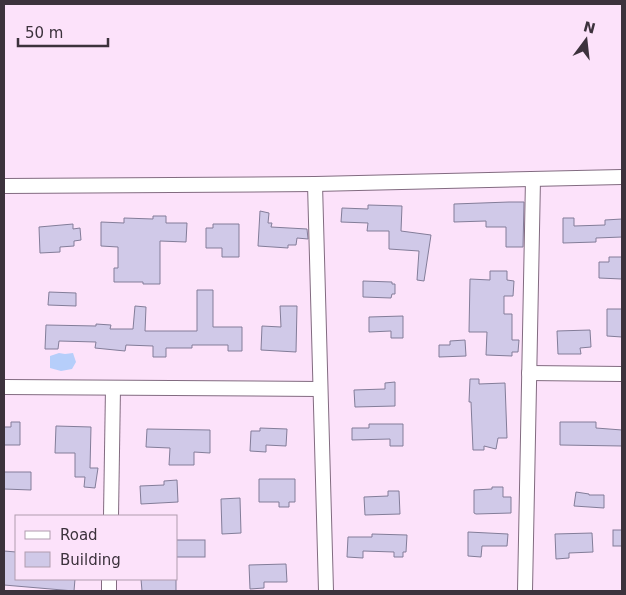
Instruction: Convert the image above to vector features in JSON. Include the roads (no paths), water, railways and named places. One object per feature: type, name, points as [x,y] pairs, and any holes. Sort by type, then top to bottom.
[{"type":"street","points":[[4,186],[315,184],[622,177]]},
{"type":"street","points":[[525,591],[533,179]]},
{"type":"street","points":[[315,184],[326,591]]},
{"type":"street","points":[[529,373],[622,374]]},
{"type":"street","points":[[4,387],[320,388]]},
{"type":"street","points":[[111,515],[113,388]]},
{"type":"water","points":[[59,353],[73,353],[76,362],[72,369],[61,371],[50,368],[50,356]]}]
